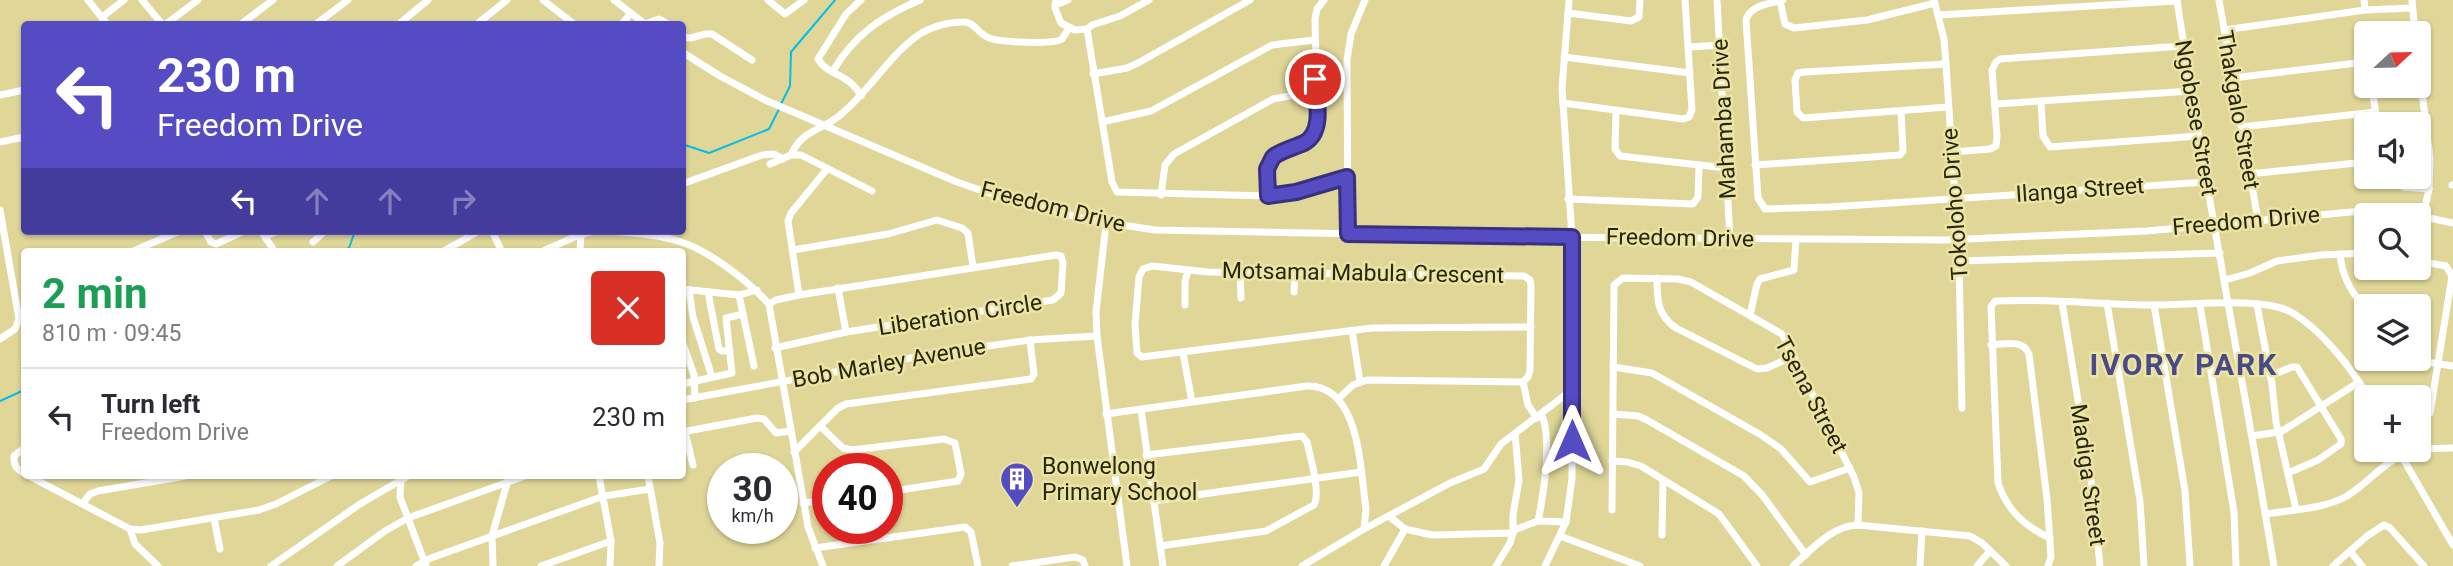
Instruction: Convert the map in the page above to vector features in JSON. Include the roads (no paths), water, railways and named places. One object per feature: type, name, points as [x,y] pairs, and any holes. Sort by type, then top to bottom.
[{"type":"street","points":[[88,0],[105,21]]},
{"type":"street","points":[[102,17],[124,0]]},
{"type":"street","points":[[142,0],[161,21]]},
{"type":"street","points":[[168,21],[198,0]]},
{"type":"street","points":[[245,21],[273,0]]},
{"type":"street","points":[[320,21],[348,0]]},
{"type":"street","points":[[403,21],[428,0]]},
{"type":"street","points":[[481,21],[507,0]]},
{"type":"street","points":[[543,0],[570,21]]},
{"type":"street","points":[[614,0],[641,21]]},
{"type":"street","points":[[768,0],[785,14],[804,0]]},
{"type":"street","points":[[860,96],[853,83],[822,66],[819,56],[846,14],[861,0]]},
{"type":"street","points":[[833,71],[855,40],[888,16],[920,0]]},
{"type":"street","points":[[1069,0],[1056,3],[1060,22],[1076,30],[1087,29],[1091,25],[1120,16],[1149,0]]},
{"type":"street","points":[[1093,74],[1127,68],[1138,63],[1250,0]]},
{"type":"street","points":[[1268,196],[1267,169],[1273,157],[1304,143],[1313,134],[1317,114],[1314,40],[1316,11],[1324,0]]},
{"type":"street","points":[[1348,234],[1348,47],[1365,0]]},
{"type":"street","points":[[1545,566],[1566,522],[1572,478],[1572,237],[1563,103],[1569,0]]},
{"type":"street","points":[[1568,13],[1631,21],[1639,17],[1640,0]]},
{"type":"street","points":[[1563,103],[1616,112],[1683,119],[1689,117],[1692,110],[1685,0]]},
{"type":"street","name":"Mahamba Drive","points":[[1717,0],[1730,239]]},
{"type":"street","points":[[1901,111],[1903,151],[1900,155],[1755,165],[1747,15],[1755,8],[1781,0],[1785,24],[1794,28],[1867,20],[1934,2]]},
{"type":"street","points":[[1938,15],[2089,3],[2177,0]]},
{"type":"street","name":"Ngobese Street","points":[[2177,0],[2198,136],[2230,304],[2274,566]]},
{"type":"street","name":"Thakgalo Street","points":[[2219,0],[2258,220]]},
{"type":"street","points":[[2364,0],[2365,10]]},
{"type":"street","name":"Tokoloho Drive","points":[[1934,2],[1944,39],[1946,64],[1959,261],[1962,408]]},
{"type":"street","points":[[2224,30],[2412,4]]},
{"type":"street","points":[[624,21],[631,13]]},
{"type":"street","points":[[791,155],[802,137],[826,126],[860,96],[913,39],[923,32],[945,24],[969,22],[989,38],[1051,43],[1062,39],[1069,27]]},
{"type":"street","points":[[1087,29],[1114,189],[1119,193],[1268,196],[1296,192],[1347,177]]},
{"type":"street","points":[[686,37],[712,34],[752,60]]},
{"type":"street","points":[[1102,122],[1147,113],[1272,45],[1314,40]]},
{"type":"street","points":[[1689,47],[1720,45]]},
{"type":"street","points":[[1952,152],[1990,149],[1996,146],[1996,104],[1992,69],[2000,59],[2183,46]]},
{"type":"street","name":"Freedom Drive","points":[[686,54],[765,100],[992,194],[1106,224],[1177,231],[1957,240],[2096,234],[2354,212]]},
{"type":"street","points":[[1564,57],[1690,73]]},
{"type":"street","points":[[2233,78],[2354,63]]},
{"type":"street","points":[[1946,64],[1804,72],[1796,76],[1797,112],[1803,118],[1948,107]]},
{"type":"street","points":[[0,95],[21,91]]},
{"type":"street","points":[[1161,195],[1165,165],[1174,155],[1273,99],[1316,91]]},
{"type":"street","points":[[1996,104],[2191,91]]},
{"type":"street","points":[[2373,98],[2375,112]]},
{"type":"street","points":[[2041,103],[2043,136],[2050,147],[2198,136]]},
{"type":"street","points":[[1616,112],[1615,149],[1620,156],[1726,169]]},
{"type":"street","points":[[2241,127],[2354,114]]},
{"type":"street","points":[[0,142],[21,138]]},
{"type":"street","points":[[686,183],[762,155],[774,154],[783,159]]},
{"type":"street","points":[[770,164],[791,155],[801,155],[872,191]]},
{"type":"street","points":[[2249,174],[2354,163]]},
{"type":"street","name":"Ilanga Street","points":[[1755,165],[1760,203],[1765,209],[2206,182]]},
{"type":"street","points":[[1568,199],[1693,204],[1698,197],[1699,167]]},
{"type":"street","points":[[799,295],[789,218],[827,169]]},
{"type":"street","points":[[2424,203],[2428,189]]},
{"type":"street","points":[[0,210],[19,323],[0,339]]},
{"type":"street","name":"Freedom Drive","points":[[2431,218],[2453,223]]},
{"type":"street","points":[[793,250],[888,234],[939,220],[962,228],[968,233],[973,267]]},
{"type":"street","points":[[1106,224],[1096,312],[1097,336],[1127,566]]},
{"type":"street","points":[[140,248],[171,235]]},
{"type":"street","points":[[207,235],[211,242],[216,244],[235,235]]},
{"type":"street","points":[[313,242],[321,235]]},
{"type":"street","points":[[449,248],[473,235]]},
{"type":"street","points":[[550,248],[579,235]]},
{"type":"street","points":[[640,235],[686,244],[757,290],[768,304],[803,503],[811,538],[823,566]]},
{"type":"street","points":[[1750,315],[1760,279],[1794,270],[1796,239]]},
{"type":"street","points":[[1959,261],[2220,253]]},
{"type":"street","points":[[2225,280],[2277,261],[2354,253]]},
{"type":"street","points":[[2340,254],[2346,282],[2355,294]]},
{"type":"street","name":"Liberation Circle","points":[[768,304],[799,295],[973,267],[1059,255],[1063,261],[1061,294],[1053,300],[846,332],[775,348]]},
{"type":"street","points":[[2431,263],[2446,266],[2452,276],[2431,406]]},
{"type":"street","name":"Motsamai Mabula Crescent","points":[[1152,267],[1240,272],[1524,276],[1530,280],[1531,285],[1531,327],[1389,327],[1184,353],[1140,356],[1135,347],[1135,325],[1139,277],[1143,270],[1152,267]]},
{"type":"street","points":[[1185,305],[1188,270]]},
{"type":"street","points":[[1240,272],[1241,298]]},
{"type":"street","points":[[1294,292],[1295,272]]},
{"type":"street","name":"Tsena Street","points":[[1612,510],[1615,283],[1623,278],[1678,279],[1691,282],[1777,329],[1787,342],[1850,468],[1859,493],[1858,525]]},
{"type":"street","points":[[1657,278],[1658,307],[1676,328],[1757,369],[1767,368],[1794,356]]},
{"type":"street","points":[[14,289],[21,287]]},
{"type":"street","points":[[712,376],[686,289],[739,295],[757,290]]},
{"type":"street","points":[[838,289],[846,332]]},
{"type":"street","points":[[708,292],[719,349],[723,352],[730,351]]},
{"type":"street","points":[[739,295],[754,366]]},
{"type":"street","points":[[2050,538],[2030,528],[2016,515],[2005,500],[1998,483],[1991,345],[1993,302],[2230,304],[2280,308],[2296,316],[2329,346],[2361,385]]},
{"type":"street","name":"Madiga Street","points":[[2062,302],[2094,505],[2100,566]]},
{"type":"street","points":[[2107,303],[2140,501],[2144,566]]},
{"type":"street","points":[[2154,305],[2185,491],[2190,566]]},
{"type":"street","points":[[2200,305],[2234,512],[2236,566]]},
{"type":"street","points":[[2258,305],[2279,432],[2296,509]]},
{"type":"street","points":[[686,383],[732,373],[726,318],[743,314]]},
{"type":"street","points":[[1531,327],[1530,370],[1523,382],[1528,405],[1545,427],[1545,486],[1538,522]]},
{"type":"street","points":[[1352,330],[1360,382]]},
{"type":"street","name":"Bob Marley Avenue","points":[[686,399],[938,353],[1030,340],[1097,336]]},
{"type":"street","points":[[794,452],[838,408],[846,404],[1031,379],[1034,371],[1030,340]]},
{"type":"street","points":[[1991,345],[2021,345],[2027,348],[2029,354],[2050,538],[2051,557],[2048,566]]},
{"type":"street","points":[[1184,353],[1192,402]]},
{"type":"street","points":[[686,354],[694,381],[695,398]]},
{"type":"street","points":[[2431,363],[2453,366]]},
{"type":"street","points":[[2270,376],[2296,366],[2342,439],[2341,444],[2318,460],[2288,473]]},
{"type":"street","points":[[1613,367],[1652,373],[1761,435],[1781,449],[1810,482],[1850,468]]},
{"type":"street","points":[[1338,399],[1360,382],[1523,382]]},
{"type":"street","points":[[2252,436],[2279,432],[2359,382]]},
{"type":"street","points":[[1106,414],[1312,386],[1325,389],[1338,399],[1352,420],[1366,509],[1364,529]]},
{"type":"street","points":[[1302,566],[1450,483],[1484,469],[1499,447],[1573,390]]},
{"type":"street","points":[[1140,410],[1163,566]]},
{"type":"street","points":[[1613,414],[1638,416],[1647,420],[1744,476],[1763,496],[1806,555]]},
{"type":"street","points":[[686,432],[757,418],[764,419],[776,433],[791,431]]},
{"type":"street","points":[[820,426],[843,448],[852,450],[944,439],[956,443],[961,474],[958,481],[903,490]]},
{"type":"street","points":[[1496,566],[1513,532],[1519,480],[1515,434]]},
{"type":"street","points":[[1146,455],[1301,436],[1307,442],[1314,479],[1317,499],[1314,505],[1272,528],[1160,547]]},
{"type":"street","points":[[686,439],[693,465]]},
{"type":"street","points":[[2431,448],[2453,447]]},
{"type":"street","points":[[21,450],[14,456],[15,465],[21,470]]},
{"type":"street","points":[[1612,461],[1635,463],[1719,514],[1757,566]]},
{"type":"street","points":[[2266,514],[2327,503],[2346,496],[2386,462]]},
{"type":"street","points":[[2405,462],[2453,545]]},
{"type":"street","points":[[1153,501],[1361,472]]},
{"type":"street","points":[[35,479],[130,529],[141,530],[263,509],[325,479]]},
{"type":"street","points":[[83,503],[90,494],[98,491],[168,479]]},
{"type":"street","points":[[271,566],[399,479]]},
{"type":"street","points":[[401,479],[399,494],[425,564]]},
{"type":"street","points":[[600,479],[611,541],[610,566]]},
{"type":"street","points":[[648,479],[660,543],[659,566]]},
{"type":"street","points":[[337,566],[385,531],[408,518],[507,480]]},
{"type":"street","points":[[493,566],[492,536],[507,480]]},
{"type":"street","points":[[1662,535],[1663,480]]},
{"type":"street","points":[[416,566],[604,496],[650,489]]},
{"type":"street","points":[[803,503],[812,502]]},
{"type":"street","points":[[1389,516],[1405,529],[1432,535],[1513,532],[1538,522],[1566,522]]},
{"type":"street","points":[[214,518],[220,549]]},
{"type":"street","points":[[1793,566],[1834,532],[1846,526],[1858,525],[1970,536],[2006,566]]},
{"type":"street","points":[[2333,566],[2381,526],[2386,525],[2424,566]]},
{"type":"street","points":[[815,548],[965,527],[971,532],[978,566]]},
{"type":"street","points":[[130,529],[135,544],[158,565]]},
{"type":"street","points":[[1384,566],[1405,529]]},
{"type":"street","points":[[1920,566],[1922,531]]},
{"type":"street","points":[[1560,536],[1640,566]]},
{"type":"street","points":[[541,566],[611,541]]},
{"type":"street","points":[[1977,566],[1990,551]]},
{"type":"street","points":[[2350,551],[2362,566]]},
{"type":"street","points":[[1012,566],[1075,558],[1085,564]]},
{"type":"street","points":[[1317,558],[1322,566]]},
{"type":"waterway","points":[[781,104],[790,86],[791,52],[835,0]]},
{"type":"waterway","points":[[686,145],[709,153],[769,129],[779,109]]},
{"type":"waterway","points":[[349,248],[354,235]]},
{"type":"waterway","points":[[0,401],[21,391]]},
{"type":"place","name":"Bonwelong Primary School","points":[[1017,509]]},
{"type":"district","name":"IVORY PARK","points":[[2184,364]]}]
